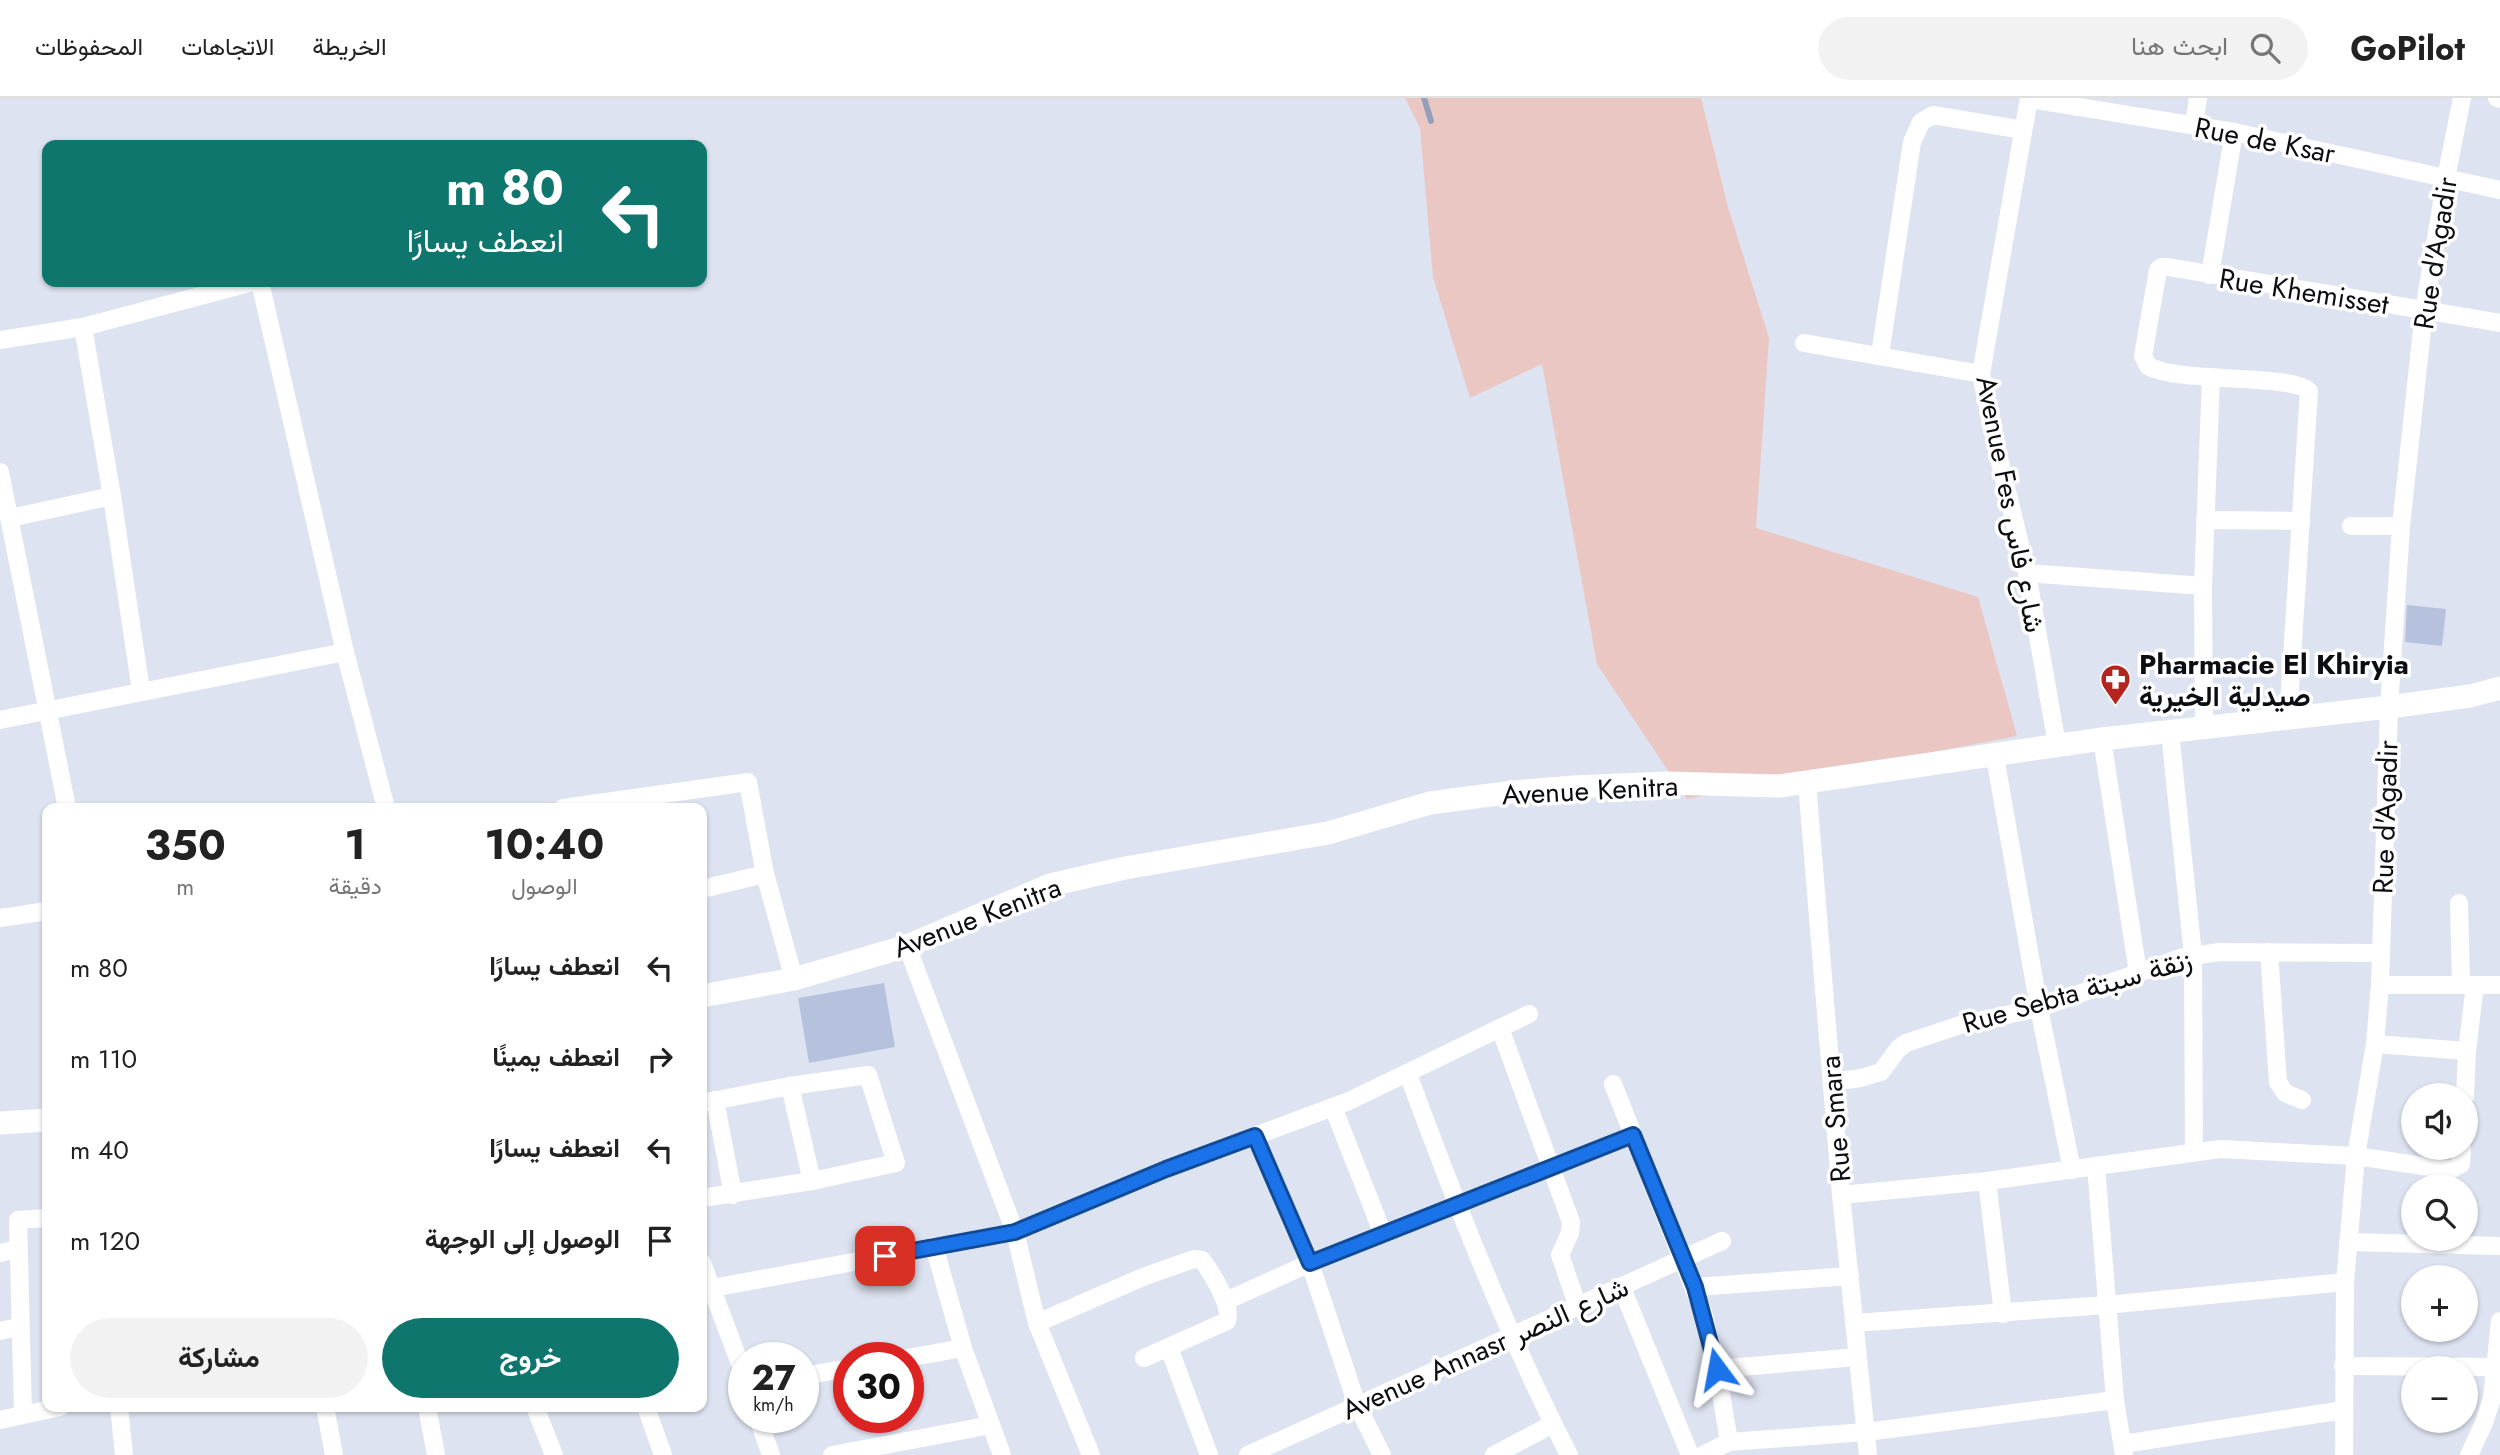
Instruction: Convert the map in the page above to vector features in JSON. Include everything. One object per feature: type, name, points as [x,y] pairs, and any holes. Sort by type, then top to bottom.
[{"type":"street","name":"Rue de Ksar","points":[[2029,98],[2234,132],[2500,190]]},
{"type":"street","name":"Avenue Fes شارع فاس","points":[[2029,98],[1981,374],[2028,572],[2057,745]]},
{"type":"street","points":[[2194,125],[2198,98]]},
{"type":"street","name":"Rue d'Agadir","points":[[2344,1455],[2345,1282],[2356,1156],[2375,1044],[2380,985],[2389,707],[2401,526],[2424,311],[2462,98]]},
{"type":"street","points":[[1880,355],[1912,142],[1921,122],[1933,115],[2023,130]]},
{"type":"street","points":[[2210,275],[2234,132]]},
{"type":"street","name":"Rue Khemisset","points":[[2211,377],[2152,368],[2144,362],[2159,269],[2164,267],[2500,323]]},
{"type":"street","points":[[0,340],[83,327],[234,287]]},
{"type":"street","points":[[261,287],[345,652],[385,803]]},
{"type":"street","points":[[83,327],[141,691]]},
{"type":"street","points":[[1804,343],[1981,374]]},
{"type":"street","points":[[2204,727],[2203,586],[2211,377],[2294,384],[2309,391],[2288,720]]},
{"type":"street","points":[[1,481],[10,518],[9,557],[47,709],[66,803]]},
{"type":"street","points":[[10,518],[112,496]]},
{"type":"street","points":[[2205,520],[2301,521]]},
{"type":"street","points":[[2351,526],[2401,526]]},
{"type":"street","points":[[2028,572],[2203,586]]},
{"type":"street","points":[[0,720],[345,652]]},
{"type":"street","name":"Avenue Kenitra","points":[[707,995],[794,979],[907,946],[1050,884],[1125,868],[1328,833],[1430,803],[1573,787],[1667,783],[1779,786],[1807,783],[2102,739],[2288,720],[2470,696],[2500,688]]},
{"type":"street","points":[[2170,732],[2193,955],[2194,1152]]},
{"type":"street","points":[[2102,739],[2138,973]]},
{"type":"street","points":[[1995,757],[2039,1008],[2072,1170]]},
{"type":"street","points":[[600,803],[748,782],[765,874],[794,979]]},
{"type":"street","name":"Rue Smara","points":[[1807,783],[1842,1195],[1868,1455]]},
{"type":"street","points":[[707,888],[765,874]]},
{"type":"street","points":[[2459,903],[2468,985],[2466,1083]]},
{"type":"street","points":[[0,918],[42,912]]},
{"type":"street","points":[[907,946],[1015,1232],[1037,1323],[1091,1455]]},
{"type":"street","points":[[2269,952],[2278,1082],[2285,1093],[2302,1100]]},
{"type":"street","name":"Rue Sebta زنقة سبتة","points":[[1832,1082],[1881,1072],[1898,1049],[1906,1043],[1960,1025],[2039,1008],[2193,955],[2269,952],[2381,953]]},
{"type":"street","points":[[2380,985],[2500,985]]},
{"type":"street","points":[[730,1342],[707,1289],[1015,1232],[1166,1169],[1333,1107],[1408,1074],[1530,1014]]},
{"type":"street","points":[[1500,1028],[1571,1222],[1570,1233],[1560,1255],[1578,1307]]},
{"type":"street","points":[[2375,1044],[2467,1051]]},
{"type":"street","points":[[707,1198],[733,1195],[812,1181],[896,1163],[868,1074],[708,1102],[733,1195]]},
{"type":"street","points":[[1408,1074],[1457,1206],[1511,1336],[1569,1455]]},
{"type":"street","points":[[1613,1084],[1695,1287],[1717,1369],[1729,1442]]},
{"type":"street","points":[[790,1086],[812,1181]]},
{"type":"street","points":[[1333,1107],[1383,1234]]},
{"type":"street","points":[[0,1123],[42,1120]]},
{"type":"street","points":[[1226,1301],[1310,1263],[1633,1135]]},
{"type":"street","points":[[1255,1136],[1310,1263],[1357,1405],[1382,1455]]},
{"type":"street","points":[[1842,1195],[1987,1181],[2194,1152],[2249,1149],[2356,1156],[2449,1170],[2461,1164],[2461,1160]]},
{"type":"street","points":[[2096,1166],[2106,1306],[2115,1400],[2123,1449],[2344,1410]]},
{"type":"street","points":[[1987,1181],[2003,1314]]},
{"type":"street","points":[[23,1414],[19,1327],[9,1251],[18,1220],[42,1218]]},
{"type":"street","name":"Avenue Annasr شارع النصر","points":[[1248,1455],[1722,1241]]},
{"type":"street","points":[[2348,1242],[2500,1246]]},
{"type":"street","points":[[934,1246],[963,1348],[1002,1455]]},
{"type":"street","points":[[1037,1323],[1143,1277],[1194,1259],[1202,1260],[1226,1301],[1230,1315],[1225,1323],[1144,1359]]},
{"type":"street","points":[[1695,1287],[1850,1276]]},
{"type":"street","points":[[1854,1323],[2106,1306],[2345,1282]]},
{"type":"street","points":[[1622,1288],[1690,1455]]},
{"type":"street","points":[[2469,1455],[2492,1398],[2500,1321]]},
{"type":"street","points":[[0,1331],[19,1327]]},
{"type":"street","points":[[924,1355],[963,1348]]},
{"type":"street","points":[[1169,1348],[1209,1455]]},
{"type":"street","points":[[1717,1369],[1857,1357]]},
{"type":"street","points":[[2343,1366],[2496,1367]]},
{"type":"street","points":[[1703,1455],[1729,1442],[1866,1432],[2115,1400]]},
{"type":"street","points":[[0,1420],[42,1410]]},
{"type":"street","points":[[120,1412],[124,1455]]},
{"type":"street","points":[[327,1412],[334,1455]]},
{"type":"street","points":[[428,1412],[436,1455]]},
{"type":"street","points":[[537,1412],[554,1455]]},
{"type":"street","points":[[648,1412],[663,1455]]},
{"type":"street","points":[[1494,1455],[1553,1424]]},
{"type":"street","points":[[832,1455],[991,1425]]},
{"type":"street","points":[[763,1433],[771,1455]]},
{"type":"shaded area","points":[[1405,98],[1701,98],[1728,207],[1769,338],[1756,528],[1978,597],[2017,736],[1687,799],[1597,664],[1542,364],[1470,398],[1433,277],[1420,128]]},
{"type":"building","points":[[2407,605],[2446,609],[2442,646],[2405,642]]},
{"type":"building","points":[[884,983],[895,1047],[809,1063],[798,998]]},
{"type":"waterway","points":[[1424,98],[1431,121]]},
{"type":"place","name":"Pharmacie El Khiryia صيدلية الخيرية","points":[[2116,707]]},
{"type":"route","points":[[885,1256],[1015,1232],[1166,1169],[1255,1136],[1310,1263],[1633,1135],[1695,1287],[1717,1369]]}]
